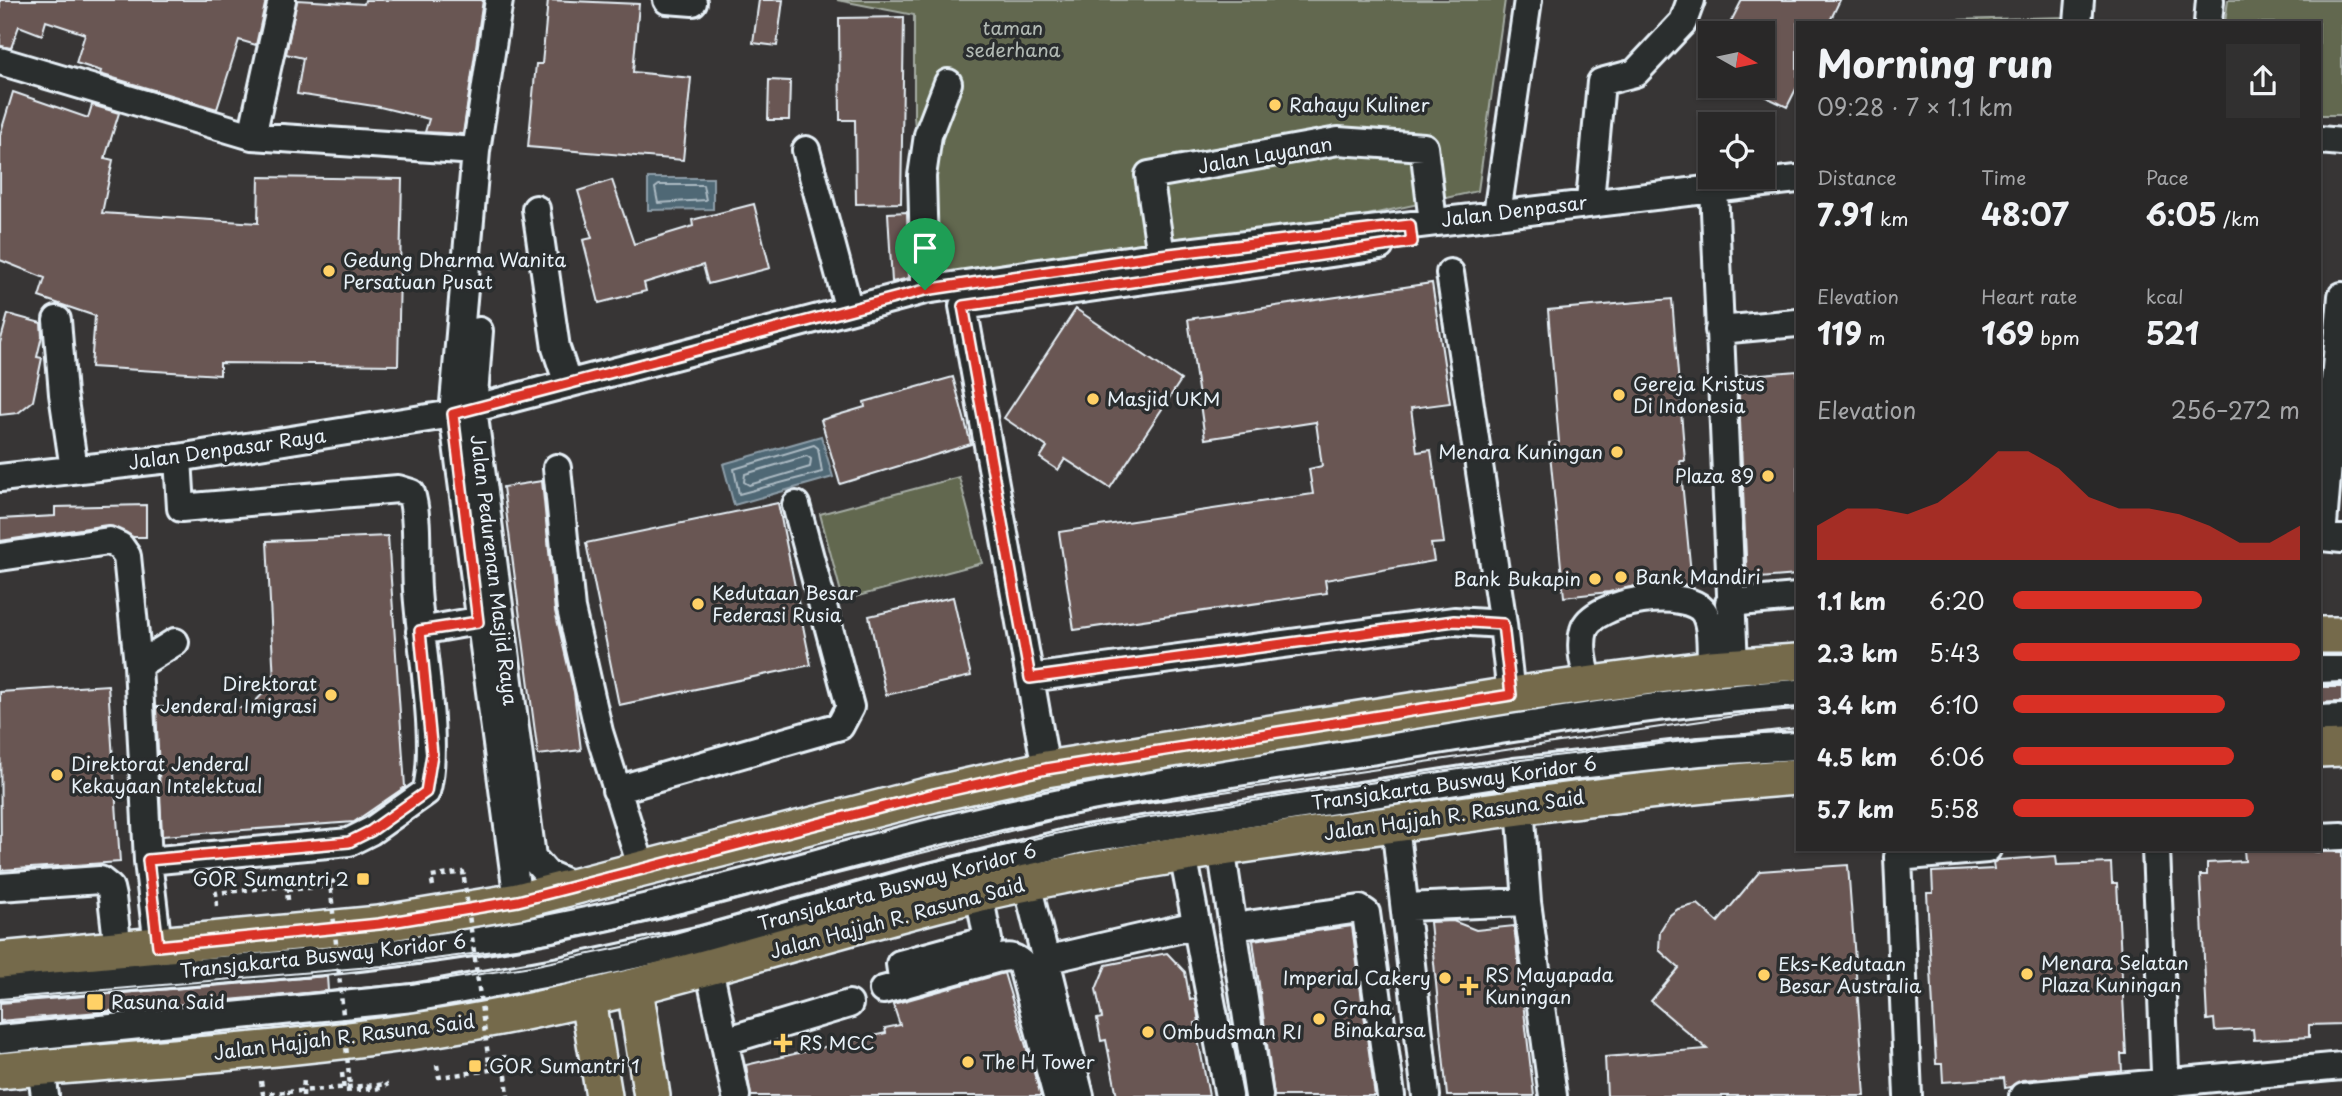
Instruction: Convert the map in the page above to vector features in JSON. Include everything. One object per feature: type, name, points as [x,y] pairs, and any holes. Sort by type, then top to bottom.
[{"type":"main road","points":[[2321,635],[2342,635]]},
{"type":"main road","points":[[0,960],[379,924],[518,901],[934,794],[1046,769],[1511,695],[1722,667],[1796,662]]},
{"type":"main road","points":[[2321,749],[2342,748]]},
{"type":"main road","name":"Jalan Hajjah R. Rasuna Said","points":[[0,1070],[43,1082],[431,1029],[635,989],[979,894],[1183,853],[1520,805],[1705,783],[1796,777]]},
{"type":"main road","points":[[587,1000],[603,1094],[652,1092],[635,989]]},
{"type":"street","points":[[252,136],[282,0]]},
{"type":"street","name":"Jalan Pedurenan Masjid Raya","points":[[499,0],[476,150],[463,411],[518,901]]},
{"type":"street","points":[[1497,214],[1528,0]]},
{"type":"street","points":[[1590,201],[1601,82],[1635,73],[1682,22],[1690,0]]},
{"type":"street","points":[[2078,21],[2080,0]]},
{"type":"street","points":[[2208,21],[2210,0]]},
{"type":"street","points":[[0,61],[252,136],[476,150]]},
{"type":"street","points":[[925,290],[922,176],[928,135],[948,83]]},
{"type":"street","points":[[2321,140],[2342,142]]},
{"type":"street","name":"Jalan Layanan","points":[[1161,255],[1149,175],[1338,141],[1424,147],[1422,223]]},
{"type":"street","points":[[806,150],[849,310]]},
{"type":"street","name":"Jalan Denpasar","points":[[1775,180],[1796,178]]},
{"type":"street","name":"Jalan Denpasar","points":[[463,411],[925,290],[1161,255],[1698,189]]},
{"type":"street","points":[[1714,189],[1730,603],[1722,667]]},
{"type":"street","points":[[536,209],[556,348],[568,384]]},
{"type":"street","points":[[1046,769],[963,306],[1412,242],[1422,223]]},
{"type":"street","points":[[1450,273],[1503,624],[1511,695]]},
{"type":"street","points":[[2342,296],[2322,537],[2342,538]]},
{"type":"street","points":[[57,320],[62,394],[74,469]]},
{"type":"street","points":[[1719,330],[1796,323]]},
{"type":"street","name":"Jalan Denpasar Raya","points":[[0,478],[178,458],[463,411]]},
{"type":"street","points":[[148,860],[349,842],[371,831],[426,792],[432,754],[420,631],[414,541],[415,507],[411,493],[398,489],[181,508],[178,458]]},
{"type":"street","points":[[557,468],[571,609],[599,732],[642,869]]},
{"type":"street","points":[[616,790],[840,726],[850,707],[796,505]]},
{"type":"street","points":[[0,557],[108,541],[120,546],[127,556],[138,665],[148,860],[158,946]]},
{"type":"street","points":[[1730,603],[1796,597]]},
{"type":"street","points":[[1589,684],[1583,653],[1584,628],[1593,618],[1621,605],[1652,598],[1685,599],[1698,604],[1708,621],[1722,667]]},
{"type":"street","points":[[420,631],[488,620]]},
{"type":"street","name":"Jalan Pedurenan Masjid Raya","points":[[488,620],[532,857],[547,874],[576,887]]},
{"type":"street","points":[[1030,678],[1443,623],[1503,624]]},
{"type":"street","points":[[138,665],[176,642]]},
{"type":"street","points":[[2321,670],[2342,670]]},
{"type":"street","name":"Transjakarta Busway Koridor 6","points":[[0,987],[347,956],[539,931],[718,891],[999,816],[1098,796],[1477,733],[1746,696],[1796,693]]},
{"type":"street","points":[[2321,719],[2342,718]]},
{"type":"street","name":"Transjakarta Busway Koridor 6","points":[[0,1039],[413,998],[561,971],[702,940],[901,884],[1078,840],[1514,772],[1699,752],[1796,746]]},
{"type":"street","points":[[1520,805],[1527,902],[1553,1096]]},
{"type":"street","points":[[1395,824],[1426,1096]]},
{"type":"street","points":[[2321,837],[2342,836]]},
{"type":"street","points":[[1221,847],[1259,1096]]},
{"type":"street","points":[[1908,1096],[1898,853],[1942,851]]},
{"type":"street","points":[[2155,851],[2167,1089]]},
{"type":"street","points":[[1183,853],[1229,1096]]},
{"type":"street","points":[[0,887],[100,880],[110,888],[118,950]]},
{"type":"street","points":[[1027,884],[1080,1096]]},
{"type":"street","points":[[979,894],[988,940],[983,944],[900,964],[893,987],[996,959],[1010,956],[1016,959],[1021,963],[1056,1096]]},
{"type":"street","points":[[1405,907],[1527,902]]},
{"type":"street","points":[[1233,927],[1360,909],[1366,914],[1391,1096]]},
{"type":"street","points":[[1045,960],[1196,925]]},
{"type":"street","points":[[709,968],[736,1096]]},
{"type":"street","points":[[725,1041],[849,1004]]},
{"type":"street","points":[[2023,1096],[2167,1089],[2342,1066]]},
{"type":"path","points":[[431,877],[463,872],[491,1070],[439,1077],[437,1065]]},
{"type":"path","points":[[217,906],[216,892],[345,880],[340,885],[288,890],[288,900]]},
{"type":"path","points":[[331,882],[350,1087]]},
{"type":"path","points":[[504,1055],[508,1096]]},
{"type":"path","points":[[261,1081],[263,1094],[287,1092],[350,1087],[388,1084],[381,1088],[344,1091],[342,1073]]},
{"type":"path","points":[[303,1096],[304,1077]]},
{"type":"green space","name":"taman sederhana","points":[[837,0],[1505,0],[1478,191],[1363,216],[1120,248],[928,286],[914,116],[914,15]]},
{"type":"green space","points":[[2228,0],[2342,0],[2342,115],[2321,115],[2321,21],[2225,21]]},
{"type":"green space","points":[[2068,17],[2068,21],[1910,21]]},
{"type":"green space","points":[[959,477],[982,563],[843,600],[820,514]]},
{"type":"water","points":[[648,178],[713,178],[713,209],[648,210]]},
{"type":"water","points":[[821,436],[833,477],[734,505],[723,464]]},
{"type":"building","points":[[0,0],[266,0],[256,45],[239,40],[217,109],[100,74],[101,71],[76,63],[85,34],[46,21],[42,35],[19,26],[11,48],[0,46]]},
{"type":"building","points":[[297,0],[364,4],[365,0],[483,0],[463,134],[425,132],[429,119],[380,107],[297,94],[303,58],[286,54]]},
{"type":"building","points":[[548,0],[639,4],[633,72],[691,78],[683,160],[528,147],[536,64],[542,64]]},
{"type":"building","points":[[759,0],[783,0],[777,46],[753,43]]},
{"type":"building","points":[[1742,0],[1840,0],[1830,21],[1796,21],[1796,89],[1787,107],[1768,98],[1775,98],[1775,21],[1731,21]]},
{"type":"building","points":[[904,17],[901,203],[856,204],[855,120],[840,120],[839,18]]},
{"type":"building","points":[[769,80],[790,81],[789,120],[768,120]]},
{"type":"building","points":[[13,92],[88,118],[92,105],[119,113],[105,158],[113,160],[102,213],[258,223],[259,177],[402,179],[398,365],[220,363],[220,375],[91,367],[95,316],[39,297],[45,278],[0,260],[0,135]]},
{"type":"building","points":[[612,180],[634,244],[693,226],[692,220],[754,204],[770,268],[708,284],[703,265],[644,283],[646,291],[599,303],[583,240],[592,238],[578,191]]},
{"type":"building","points":[[907,212],[909,278],[892,282],[888,213]]},
{"type":"building","points":[[1432,283],[1450,403],[1411,408],[1417,452],[1431,450],[1444,543],[1431,544],[1434,561],[1325,580],[1327,593],[1074,630],[1059,532],[1313,494],[1309,469],[1322,466],[1316,422],[1205,439],[1188,319]]},
{"type":"building","name":"Menara Kuningan","points":[[1672,299],[1685,461],[1680,461],[1692,584],[1640,585],[1564,597],[1549,443],[1559,442],[1548,310]]},
{"type":"building","name":"Masjid UKM","points":[[1076,309],[1181,380],[1110,488],[1065,459],[1058,470],[1040,458],[1047,447],[1004,418]]},
{"type":"building","points":[[8,314],[41,323],[42,336],[37,357],[42,358],[33,401],[18,413],[0,415],[0,343]]},
{"type":"building","name":"Plaza 89","points":[[1796,371],[1796,575],[1747,579],[1738,376]]},
{"type":"building","points":[[953,377],[971,444],[840,484],[821,420],[865,407],[864,402]]},
{"type":"building","points":[[542,481],[555,611],[574,692],[581,750],[538,755],[503,487]]},
{"type":"building","name":"Kedutaan Besar Federasi Rusia","points":[[778,503],[811,665],[619,705],[586,543]]},
{"type":"building","points":[[146,505],[146,537],[133,537],[107,525],[0,541],[0,519],[55,516],[55,507]]},
{"type":"building","name":"Direktorat Jenderal Imigrasi","points":[[388,536],[405,787],[354,822],[162,836],[156,707],[249,708],[274,682],[267,541]]},
{"type":"building","points":[[953,597],[971,676],[886,695],[869,616]]},
{"type":"building","name":"Direktorat Jenderal Kekayaan Intelektual","points":[[108,685],[120,862],[1,870],[0,692]]},
{"type":"building","points":[[2321,687],[2342,687],[2342,702],[2321,703]]},
{"type":"building","points":[[2244,851],[2342,852],[2342,1024],[2309,1025],[2309,1037],[2254,1040],[2253,1029],[2215,1031],[2214,1019],[2207,1020],[2200,875],[2207,875],[2207,863],[2245,861]]},
{"type":"building","name":"Menara Selatan Plaza Kuningan","points":[[2056,856],[2057,865],[2111,863],[2112,883],[2117,883],[2126,1054],[2121,1054],[2122,1071],[2022,1080],[2005,1088],[2004,1078],[1943,1082],[1942,1064],[1936,1064],[1927,893],[1933,893],[1932,872],[1994,869],[1993,863],[1998,860]]},
{"type":"building","name":"Eks-Kedutaan Besar Australia","points":[[1848,865],[1865,1096],[1607,1096],[1605,1057],[1707,1049],[1651,1001],[1679,968],[1659,950],[1660,931],[1670,915],[1678,909],[1698,904],[1718,922],[1760,871]]},
{"type":"building","points":[[1453,921],[1476,930],[1514,926],[1534,1096],[1447,1096],[1430,922]]},
{"type":"building","name":"Graha Binakarsa","points":[[1352,926],[1375,1096],[1274,1096],[1253,940]]},
{"type":"building","name":"Ombudsman RI","points":[[1167,953],[1185,972],[1190,1000],[1195,999],[1199,1022],[1195,1023],[1209,1096],[1117,1096],[1106,1040],[1101,1041],[1097,1019],[1102,1018],[1096,989],[1106,965]]},
{"type":"building","points":[[1004,973],[1041,1096],[751,1096],[746,1065],[886,1033],[885,1028],[900,1025],[893,1004]]},
{"type":"building","points":[[327,976],[328,991],[0,1023],[0,1003]]},
{"type":"tram line","points":[[2321,683],[2342,682]]},
{"type":"tram line","points":[[2321,703],[2342,702]]},
{"type":"tram line","points":[[0,999],[382,966],[538,945],[625,927],[1082,813],[1755,713],[1796,710]]},
{"type":"tram line","points":[[0,1021],[437,981],[537,965],[628,946],[932,862],[1086,827],[1504,762],[1796,728]]},
{"type":"place","name":"Rahayu Kuliner","points":[[1275,105]]},
{"type":"place","name":"Gedung Dharma Wanita Persatuan Pusat","points":[[329,271]]},
{"type":"place","name":"Gereja Kristus Di Indonesia","points":[[1619,395]]},
{"type":"place","name":"Masjid UKM","points":[[1093,399]]},
{"type":"place","name":"Menara Kuningan","points":[[1617,452]]},
{"type":"place","name":"Plaza 89","points":[[1768,476]]},
{"type":"place","name":"Bank Mandiri","points":[[1621,577]]},
{"type":"place","name":"Bank Bukapin","points":[[1595,579]]},
{"type":"place","name":"Kedutaan Besar Federasi Rusia","points":[[698,604]]},
{"type":"place","name":"Direktorat Jenderal Imigrasi","points":[[331,695]]},
{"type":"place","name":"Direktorat Jenderal Kekayaan Intelektual","points":[[57,775]]},
{"type":"place","name":"GOR Sumantri 2","points":[[363,879]]},
{"type":"place","name":"Menara Selatan Plaza Kuningan","points":[[2027,974]]},
{"type":"place","name":"Eks-Kedutaan Besar Australia","points":[[1764,975]]},
{"type":"place","name":"Imperial Cakery","points":[[1445,978]]},
{"type":"place","name":"RS Mayapada Kuningan","points":[[1469,986]]},
{"type":"place","name":"Rasuna Said","points":[[95,1002]]},
{"type":"place","name":"Graha Binakarsa","points":[[1319,1019]]},
{"type":"place","name":"Ombudsman RI","points":[[1148,1032]]},
{"type":"place","name":"RS MCC","points":[[783,1043]]},
{"type":"place","name":"The H Tower","points":[[968,1062]]},
{"type":"place","name":"GOR Sumantri 1","points":[[475,1066]]},
{"type":"route","points":[[1410,225],[1412,242],[963,306],[1030,678],[1454,621],[1503,624],[1511,695],[1046,769],[934,794],[518,901],[379,924],[158,946],[148,860],[349,842],[371,831],[426,792],[432,754],[420,631],[478,622],[453,414],[925,290],[1161,255],[1410,225]]}]
